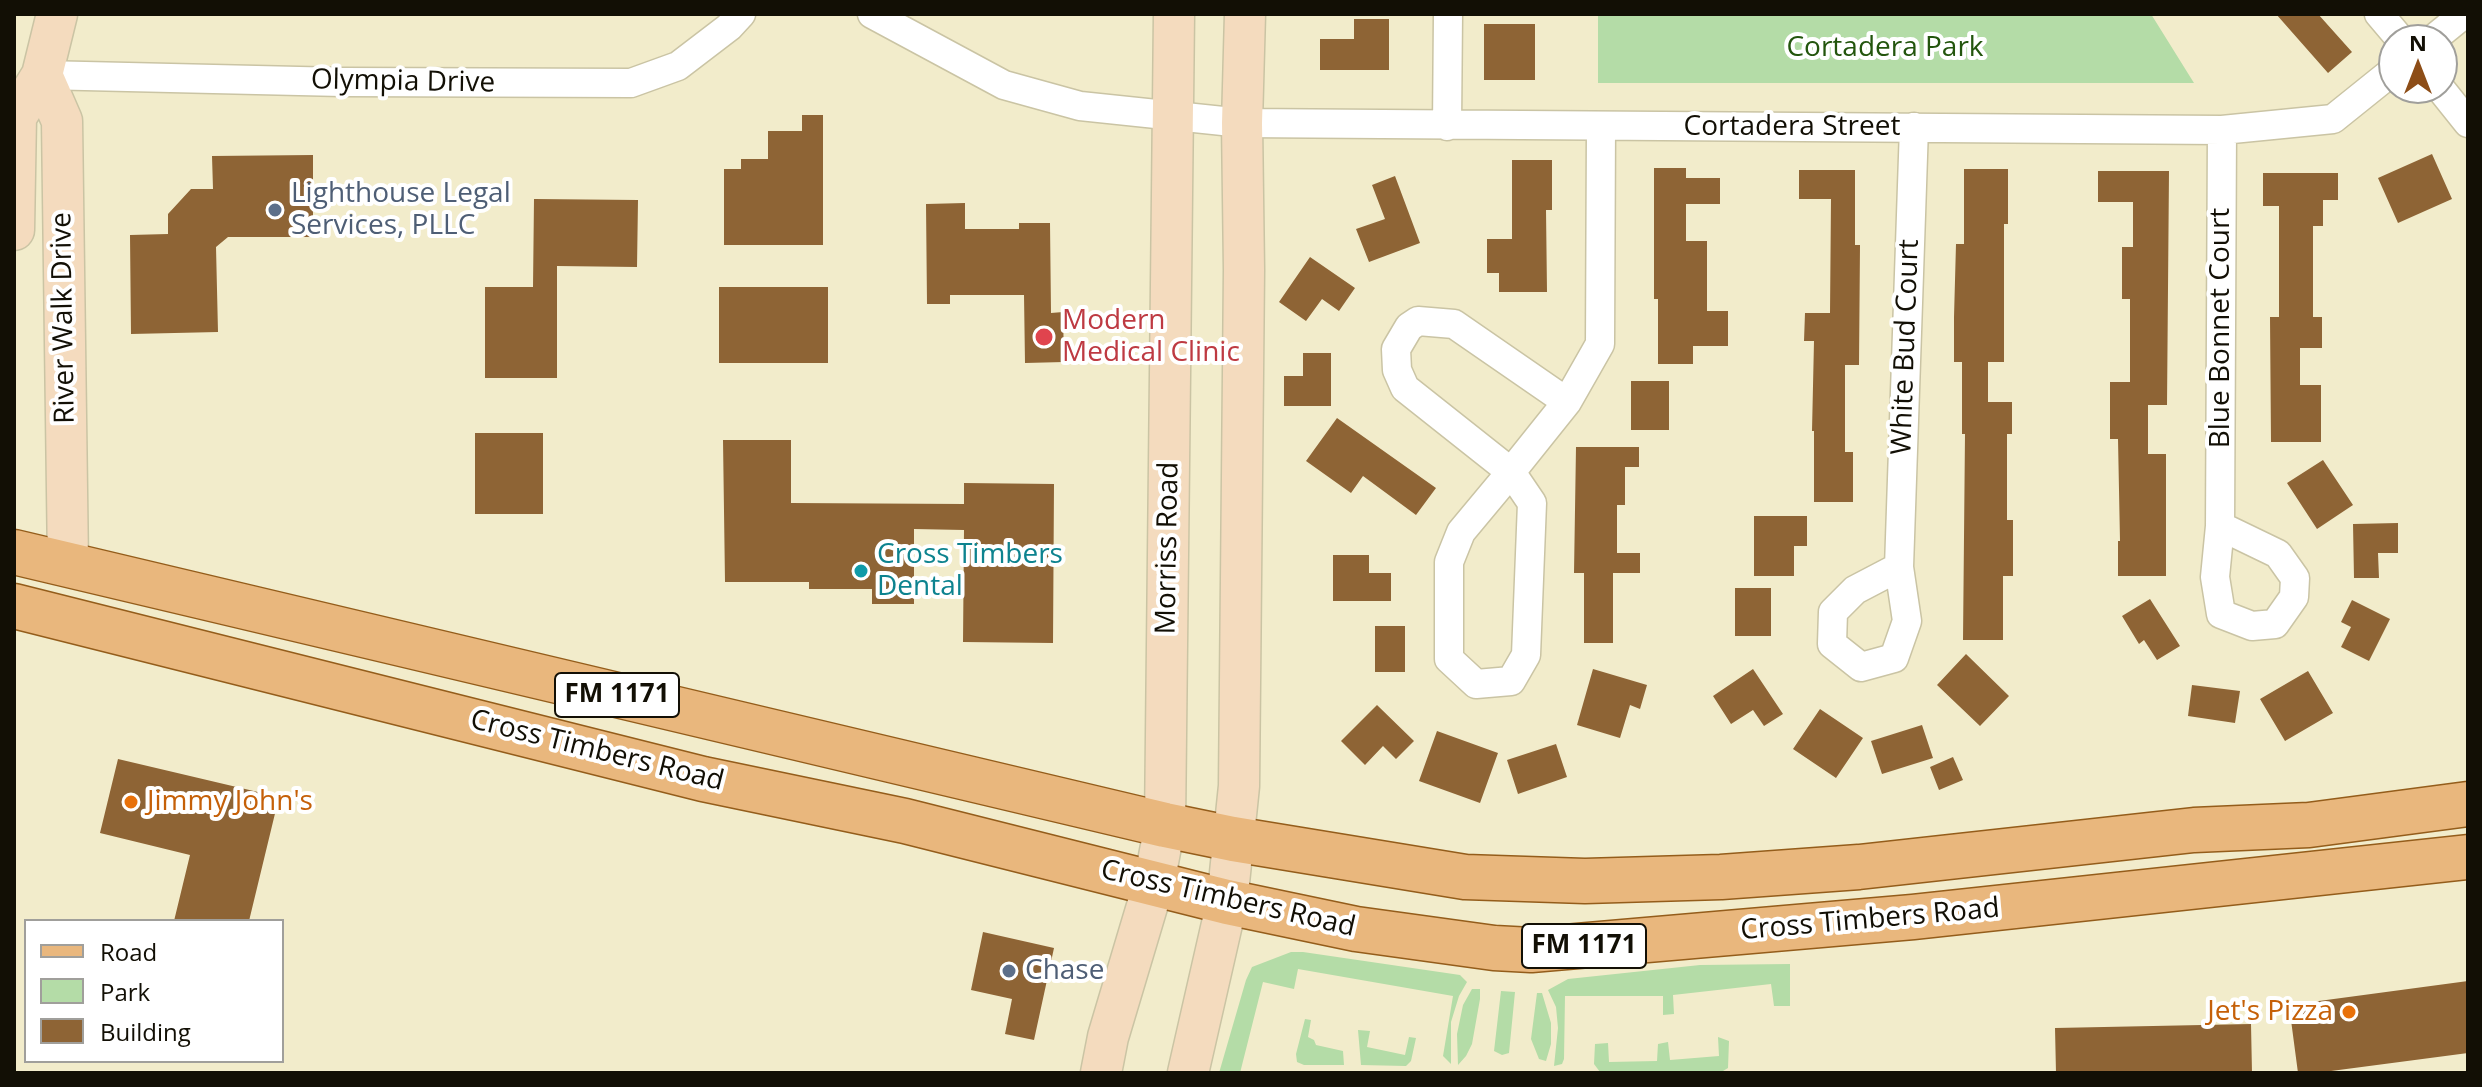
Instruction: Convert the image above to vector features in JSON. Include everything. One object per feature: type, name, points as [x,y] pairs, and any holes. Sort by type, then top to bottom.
[{"type":"main road","name":"River Walk Drive","points":[[14,230],[16,117],[42,75],[57,14]]},
{"type":"main road","name":"Morriss Road","points":[[1101,1073],[1108,1037],[1154,883],[1165,825],[1174,14]]},
{"type":"main road","points":[[1188,1073],[1227,902],[1239,786],[1245,14]]},
{"type":"main road","name":"River Walk Drive","points":[[42,75],[62,121],[68,564]]},
{"type":"main road","name":"Cross Timbers Road","points":[[14,552],[1165,825],[1465,877],[1585,881],[1736,876],[1859,867],[2194,830],[2309,825],[2456,806]]},
{"type":"main road","points":[[68,564],[72,619]]},
{"type":"main road","name":"Cross Timbers Road","points":[[14,606],[703,779],[905,821],[1227,902],[1356,929],[1531,950],[1944,914],[2468,857]]},
{"type":"main road","points":[[2328,873],[2320,864],[2319,856],[2326,846],[2402,827],[2456,806]]},
{"type":"main road","points":[[1936,858],[1944,914]]},
{"type":"street","name":"Olympia Drive","points":[[42,75],[342,82],[631,83],[678,66],[741,14]]},
{"type":"street","name":"Cortadera Street","points":[[872,14],[1004,85],[1080,106],[1242,123],[2222,130],[2333,119],[2378,83]]},
{"type":"street","points":[[1447,126],[1448,14]]},
{"type":"street","points":[[2453,104],[2468,123]]},
{"type":"street","points":[[1567,402],[1454,324],[1418,321],[1409,327],[1396,349],[1397,370],[1405,388],[1511,472],[1532,503],[1526,655],[1511,681],[1476,684],[1449,659],[1449,562],[1461,532],[1511,472],[1567,402],[1600,344],[1601,126]]},
{"type":"street","name":"White Bud Court","points":[[1899,567],[1914,127]]},
{"type":"street","name":"Blue Bonnet Court","points":[[2220,526],[2222,130]]},
{"type":"green space","name":"Cortadera Park","points":[[1598,14],[2151,14],[2194,83],[1598,83]]},
{"type":"green space","points":[[1291,952],[1460,975],[1467,982],[1451,1022],[1451,1064],[1443,1056],[1453,996],[1298,969],[1294,989],[1263,982],[1240,1073],[1219,1073],[1252,967]]},
{"type":"green space","points":[[1790,964],[1790,1006],[1774,1006],[1771,984],[1673,995],[1674,1014],[1663,1015],[1663,996],[1565,996],[1564,1059],[1562,1064],[1554,1066],[1558,1028],[1556,1007],[1548,990],[1568,979],[1700,965]]},
{"type":"green space","points":[[1472,989],[1480,989],[1480,999],[1472,1044],[1458,1065],[1457,1034],[1463,1005]]},
{"type":"green space","points":[[1501,991],[1515,992],[1509,1053],[1502,1055],[1494,1051]]},
{"type":"green space","points":[[1537,993],[1542,993],[1551,1023],[1551,1044],[1546,1061],[1539,1059],[1531,1039]]},
{"type":"green space","points":[[1305,1019],[1311,1020],[1308,1037],[1316,1045],[1343,1051],[1344,1065],[1304,1065],[1297,1062],[1296,1054]]},
{"type":"green space","points":[[1358,1030],[1370,1031],[1367,1047],[1405,1055],[1409,1037],[1416,1038],[1411,1061],[1406,1066],[1361,1065]]},
{"type":"green space","points":[[1718,1037],[1729,1041],[1728,1068],[1723,1071],[1600,1072],[1594,1064],[1595,1044],[1608,1043],[1609,1062],[1657,1061],[1658,1044],[1668,1042],[1670,1060],[1719,1056]]},
{"type":"building","points":[[2276,14],[2318,14],[2352,52],[2328,73]]},
{"type":"building","points":[[1354,19],[1389,19],[1389,70],[1320,70],[1320,39],[1354,39]]},
{"type":"building","points":[[1484,24],[1535,24],[1535,80],[1484,80]]},
{"type":"building","points":[[802,115],[823,115],[823,245],[724,245],[724,169],[741,169],[741,159],[768,159],[768,131],[802,131]]},
{"type":"building","points":[[2432,154],[2452,199],[2398,223],[2378,178]]},
{"type":"building","points":[[313,155],[313,237],[228,237],[216,247],[218,332],[131,334],[130,235],[168,234],[168,214],[191,189],[213,189],[212,156]]},
{"type":"building","points":[[1512,160],[1552,160],[1552,210],[1546,210],[1547,292],[1499,292],[1499,273],[1487,273],[1487,239],[1512,239]]},
{"type":"building","points":[[1654,168],[1686,168],[1686,178],[1720,178],[1720,204],[1686,204],[1686,241],[1707,241],[1707,311],[1728,311],[1728,346],[1693,346],[1693,364],[1658,364],[1658,299],[1654,299]]},
{"type":"building","points":[[1964,169],[2008,169],[2008,224],[2004,224],[2004,362],[1988,362],[1988,402],[2012,402],[2012,434],[2007,434],[2007,520],[2013,520],[2013,576],[2003,576],[2003,640],[1963,640],[1965,434],[1962,434],[1962,362],[1954,362],[1954,317],[1956,244],[1964,244]]},
{"type":"building","points":[[1799,170],[1855,170],[1855,245],[1860,245],[1859,365],[1845,365],[1845,452],[1853,452],[1853,502],[1814,502],[1814,341],[1804,341],[1805,313],[1830,313],[1831,199],[1799,199]]},
{"type":"building","points":[[2098,171],[2169,171],[2167,405],[2148,405],[2148,454],[2166,454],[2166,576],[2118,576],[2118,439],[2110,439],[2110,382],[2130,382],[2130,299],[2122,299],[2122,247],[2133,247],[2133,202],[2098,202]]},
{"type":"building","points":[[2263,173],[2338,173],[2338,200],[2323,200],[2323,226],[2313,226],[2313,317],[2322,317],[2322,348],[2300,348],[2300,385],[2321,385],[2321,442],[2271,442],[2270,317],[2279,317],[2279,206],[2263,206]]},
{"type":"building","points":[[1395,176],[1420,243],[1369,262],[1356,229],[1385,219],[1372,185]]},
{"type":"building","points":[[534,199],[638,200],[637,267],[557,266],[557,378],[485,378],[485,287],[533,287]]},
{"type":"building","points":[[965,203],[965,229],[1019,229],[1019,223],[1050,223],[1051,313],[1063,312],[1064,362],[1025,363],[1024,295],[950,295],[950,304],[927,304],[926,204]]},
{"type":"building","points":[[1310,257],[1355,288],[1339,311],[1322,299],[1306,321],[1279,302]]},
{"type":"building","points":[[719,287],[828,287],[828,363],[719,363]]},
{"type":"building","points":[[1303,353],[1331,353],[1331,406],[1284,406],[1284,376],[1303,376]]},
{"type":"building","points":[[1631,381],[1669,381],[1669,430],[1631,430]]},
{"type":"building","points":[[1337,418],[1436,488],[1416,515],[1363,476],[1351,493],[1306,461]]},
{"type":"building","points":[[475,433],[543,433],[543,514],[475,514]]},
{"type":"building","points":[[723,440],[791,440],[791,503],[964,504],[964,483],[1054,484],[1053,643],[963,642],[964,530],[914,529],[914,604],[872,604],[872,589],[809,589],[809,582],[725,582]]},
{"type":"building","points":[[1576,447],[1639,447],[1639,467],[1625,467],[1625,505],[1617,505],[1617,553],[1640,553],[1640,573],[1613,573],[1613,643],[1584,643],[1584,573],[1574,573]]},
{"type":"building","points":[[2323,460],[2353,505],[2317,529],[2287,483]]},
{"type":"building","points":[[1754,516],[1807,516],[1807,546],[1794,546],[1794,576],[1754,576]]},
{"type":"building","points":[[2398,523],[2398,553],[2378,553],[2379,578],[2354,578],[2353,524]]},
{"type":"building","points":[[1333,555],[1369,555],[1369,573],[1391,573],[1391,601],[1333,601]]},
{"type":"building","points":[[1735,588],[1771,588],[1771,636],[1735,636]]},
{"type":"building","points":[[2150,599],[2180,646],[2157,660],[2144,640],[2139,644],[2122,616]]},
{"type":"building","points":[[2352,600],[2390,619],[2369,661],[2341,647],[2351,627],[2341,622]]},
{"type":"building","points":[[1375,626],[1405,626],[1405,672],[1375,672]]},
{"type":"building","points":[[1966,654],[2009,696],[1980,726],[1937,685]]},
{"type":"building","points":[[1593,669],[1647,685],[1640,709],[1630,705],[1620,738],[1577,725]]},
{"type":"building","points":[[1753,669],[1783,714],[1764,726],[1753,710],[1731,724],[1713,696]]},
{"type":"building","points":[[2308,671],[2333,713],[2285,741],[2260,699]]},
{"type":"building","points":[[2192,685],[2240,691],[2235,723],[2188,716]]},
{"type":"building","points":[[1377,705],[1414,741],[1396,759],[1383,746],[1365,765],[1341,741]]},
{"type":"building","points":[[1820,709],[1863,738],[1836,778],[1793,749]]},
{"type":"building","points":[[1922,725],[1933,758],[1882,774],[1871,741]]},
{"type":"building","points":[[1437,731],[1498,753],[1480,803],[1419,781]]},
{"type":"building","points":[[1556,744],[1567,777],[1518,794],[1507,760]]},
{"type":"building","points":[[1953,757],[1963,780],[1939,790],[1930,767]]},
{"type":"building","points":[[118,759],[279,797],[249,919],[174,919],[190,855],[100,833]]},
{"type":"building","points":[[983,932],[1054,948],[1034,1040],[1005,1034],[1012,999],[971,990]]},
{"type":"building","points":[[2468,981],[2468,1053],[2298,1073],[2289,1005]]},
{"type":"building","points":[[2251,1024],[2252,1073],[2056,1073],[2055,1028]]},
{"type":"place","name":"Lighthouse Legal Services, PLLC","points":[[275,210]]},
{"type":"place","name":"Modern Medical Clinic","points":[[1044,337]]},
{"type":"place","name":"Cross Timbers Dental","points":[[861,571]]},
{"type":"place","name":"Jimmy John's","points":[[131,802]]},
{"type":"place","name":"Chase","points":[[1009,971]]},
{"type":"place","name":"Jet's Pizza","points":[[2349,1012]]}]
